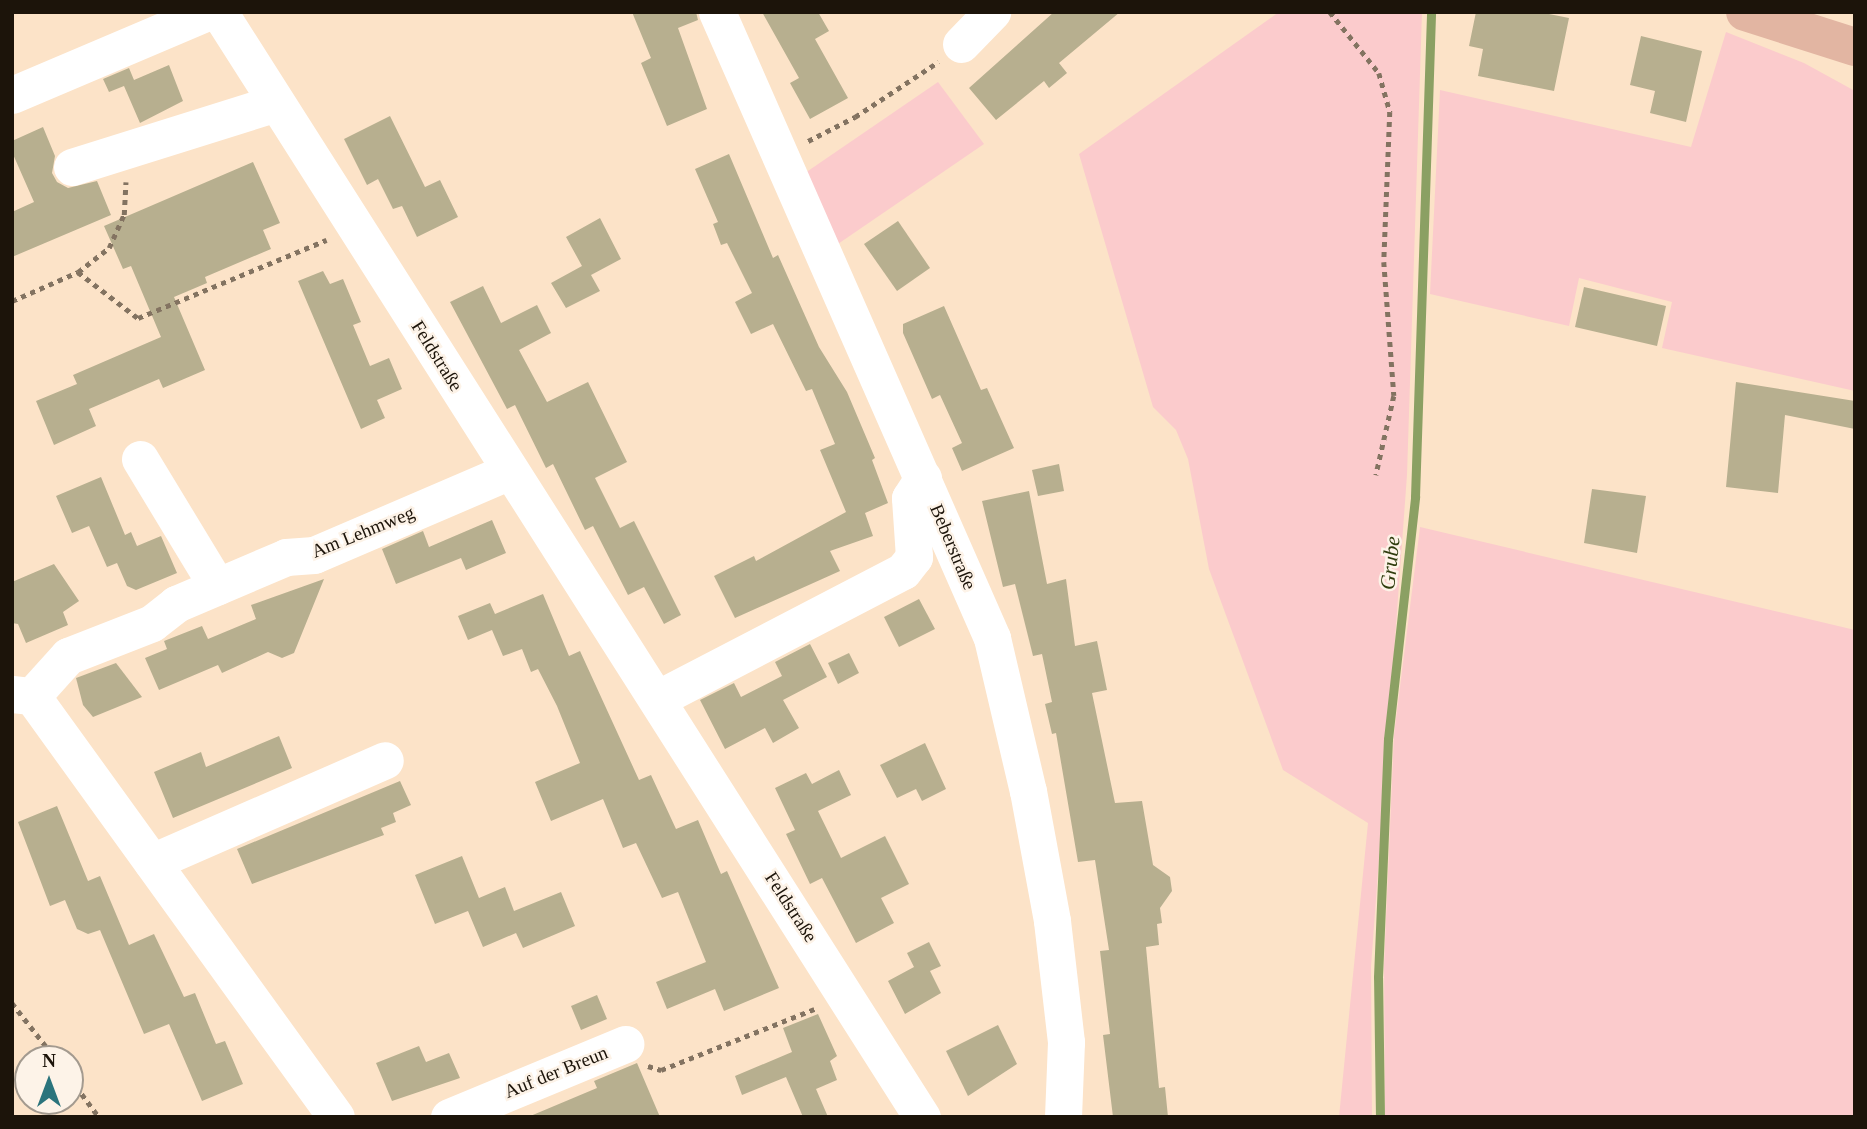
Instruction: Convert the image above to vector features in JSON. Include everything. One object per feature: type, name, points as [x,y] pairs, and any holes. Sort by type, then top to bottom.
[{"type":"main road","points":[[1745,12],[1855,47]]},
{"type":"street","points":[[12,95],[208,12]]},
{"type":"street","name":"Feldstraße","points":[[219,12],[508,472],[847,995],[922,1117]]},
{"type":"street","name":"Beberstraße","points":[[717,12],[992,638],[1028,791],[1052,920],[1066,1042],[1063,1117]]},
{"type":"street","points":[[961,44],[992,12]]},
{"type":"street","points":[[72,167],[276,103]]},
{"type":"street","points":[[141,459],[217,586]]},
{"type":"street","name":"Am Lehmweg","points":[[336,1117],[152,862],[22,695],[68,656],[152,623],[176,604],[286,557],[314,555],[508,472]]},
{"type":"street","points":[[657,699],[903,571],[914,557],[910,498],[923,478]]},
{"type":"street","points":[[152,862],[385,760]]},
{"type":"street","name":"Auf der Breun","points":[[449,1117],[625,1044]]},
{"type":"path","points":[[1330,12],[1379,73],[1390,112],[1384,262],[1394,396],[1376,475]]},
{"type":"path","points":[[780,156],[855,117],[961,44]]},
{"type":"path","points":[[12,301],[78,272],[108,248],[119,233],[127,149]]},
{"type":"path","points":[[78,272],[138,318],[355,228]]},
{"type":"path","points":[[625,1044],[640,1054],[649,1068],[661,1070],[847,995]]},
{"type":"path","points":[[12,1003],[45,1045]]},
{"type":"path","points":[[84,1097],[99,1117]]},
{"type":"shaded area","points":[[1279,12],[1422,12],[1407,475],[1371,967],[1372,1117],[1339,1117],[1368,823],[1283,770],[1209,569],[1188,459],[1176,430],[1153,407],[1079,154]]},
{"type":"shaded area","points":[[1726,32],[1804,63],[1855,91],[1855,391],[1662,348],[1672,302],[1579,278],[1569,326],[1430,294],[1440,90],[1691,147]]},
{"type":"shaded area","points":[[938,82],[984,144],[835,246],[805,173]]},
{"type":"shaded area","points":[[1420,527],[1855,630],[1851,801],[1855,1117],[1385,1117],[1384,966],[1394,735]]},
{"type":"building","points":[[632,12],[696,12],[698,20],[678,28],[707,109],[667,126],[641,63],[651,58]]},
{"type":"building","points":[[762,12],[818,12],[829,31],[815,39],[848,98],[810,119],[790,83],[799,78]]},
{"type":"building","points":[[1054,12],[1120,12],[1059,63],[1067,73],[1049,88],[1044,81],[996,120],[969,88]]},
{"type":"building","points":[[1476,12],[1539,12],[1569,18],[1554,91],[1478,76],[1483,49],[1469,46]]},
{"type":"building","points":[[1641,36],[1702,51],[1686,122],[1650,113],[1655,91],[1630,85]]},
{"type":"building","points":[[169,65],[183,101],[140,123],[124,86],[109,92],[103,79],[129,68],[134,80]]},
{"type":"building","points":[[390,116],[425,187],[440,180],[458,217],[417,237],[402,206],[393,209],[378,179],[367,185],[344,139]]},
{"type":"building","points":[[43,127],[55,156],[52,173],[57,182],[68,188],[97,181],[111,215],[12,257],[12,212],[34,202],[12,152],[12,141]]},
{"type":"building","points":[[729,154],[773,258],[778,255],[819,347],[847,392],[875,458],[872,460],[888,503],[865,513],[873,536],[830,551],[840,571],[735,618],[714,576],[754,556],[756,561],[846,512],[820,450],[835,444],[812,389],[806,391],[773,324],[751,334],[735,302],[752,293],[727,243],[721,245],[713,224],[718,222],[695,169]]},
{"type":"building","points":[[253,162],[280,223],[263,230],[271,249],[205,277],[207,283],[174,297],[205,370],[163,388],[159,379],[89,409],[96,426],[54,445],[36,401],[77,384],[73,375],[161,337],[131,266],[123,269],[104,226]]},
{"type":"building","points":[[600,218],[621,259],[591,275],[600,291],[566,308],[551,283],[582,266],[566,237]]},
{"type":"building","points":[[898,221],[930,268],[897,291],[864,244]]},
{"type":"building","points":[[323,271],[330,284],[343,279],[361,322],[353,325],[370,366],[389,358],[402,389],[377,400],[385,418],[361,429],[298,281]]},
{"type":"building","points":[[483,286],[501,323],[537,305],[551,333],[519,350],[547,402],[588,382],[627,462],[595,478],[620,528],[634,521],[681,615],[664,624],[644,587],[628,595],[593,526],[585,530],[553,464],[546,468],[515,405],[507,409],[450,302]]},
{"type":"building","points":[[1584,287],[1666,306],[1657,346],[1575,327]]},
{"type":"building","points":[[944,306],[981,390],[987,388],[1014,448],[962,471],[952,448],[962,443],[940,395],[932,399],[903,333],[903,324]]},
{"type":"building","points":[[1736,382],[1855,401],[1855,429],[1785,415],[1778,493],[1726,487]]},
{"type":"building","points":[[1059,464],[1064,491],[1038,496],[1032,470]]},
{"type":"building","points":[[101,477],[125,535],[131,532],[137,546],[161,536],[177,573],[136,590],[127,586],[117,563],[107,567],[89,526],[72,533],[56,496]]},
{"type":"building","points":[[1592,489],[1646,496],[1637,553],[1584,543]]},
{"type":"building","points":[[1029,491],[1047,584],[1066,579],[1075,646],[1097,641],[1107,690],[1092,693],[1115,803],[1142,801],[1153,865],[1170,877],[1172,891],[1160,908],[1162,923],[1157,924],[1159,945],[1146,947],[1159,1088],[1165,1087],[1168,1117],[1113,1117],[1103,1035],[1110,1034],[1100,951],[1109,950],[1095,860],[1078,862],[1056,733],[1052,734],[1045,704],[1052,702],[1042,654],[1033,656],[1015,584],[1003,587],[982,501]]},
{"type":"building","points":[[492,520],[506,553],[466,570],[461,558],[396,584],[382,549],[423,531],[429,547]]},
{"type":"building","points":[[54,564],[79,601],[63,612],[68,625],[26,643],[18,624],[12,623],[12,582]]},
{"type":"building","points":[[324,579],[294,653],[282,658],[268,652],[222,673],[218,665],[159,690],[145,658],[167,649],[164,641],[202,626],[208,639],[256,619],[251,605]]},
{"type":"building","points":[[543,594],[569,656],[580,651],[639,780],[651,775],[676,829],[698,820],[721,874],[727,871],[779,988],[724,1011],[715,989],[667,1009],[656,982],[706,962],[678,892],[662,898],[636,843],[623,848],[603,799],[551,821],[535,782],[580,763],[557,706],[538,669],[531,672],[522,649],[503,656],[492,630],[468,640],[458,616],[490,603],[495,614]]},
{"type":"building","points":[[919,599],[935,629],[899,647],[884,617]]},
{"type":"building","points":[[810,644],[827,677],[783,700],[799,728],[773,743],[765,728],[725,749],[700,700],[734,683],[741,697],[782,676],[775,662]]},
{"type":"building","points":[[849,653],[859,673],[838,684],[828,663]]},
{"type":"building","points":[[116,663],[142,697],[93,717],[83,705],[76,678]]},
{"type":"building","points":[[279,736],[292,768],[173,818],[154,772],[201,752],[206,767]]},
{"type":"building","points":[[925,743],[946,789],[922,801],[916,789],[897,798],[880,765]]},
{"type":"building","points":[[839,770],[851,795],[818,811],[841,858],[885,836],[909,884],[881,898],[894,923],[856,943],[822,878],[810,884],[786,834],[795,830],[775,788],[806,773],[812,784]]},
{"type":"building","points":[[400,781],[411,805],[393,813],[396,822],[381,828],[384,835],[252,884],[237,849]]},
{"type":"building","points":[[57,806],[88,881],[100,876],[129,945],[154,934],[184,997],[195,993],[216,1044],[225,1041],[243,1084],[202,1101],[169,1024],[144,1034],[100,930],[88,934],[77,929],[65,900],[50,906],[18,822]]},
{"type":"building","points":[[462,856],[479,898],[505,887],[514,911],[561,892],[575,926],[523,948],[516,933],[483,947],[468,911],[435,924],[415,875]]},
{"type":"building","points":[[929,942],[941,966],[930,971],[941,993],[905,1014],[888,981],[914,967],[907,953]]},
{"type":"building","points":[[597,995],[607,1019],[581,1030],[571,1006]]},
{"type":"building","points":[[818,1014],[837,1056],[830,1061],[837,1080],[816,1089],[828,1117],[803,1117],[786,1077],[742,1095],[735,1076],[792,1052],[783,1028]]},
{"type":"building","points":[[998,1025],[1017,1064],[968,1096],[946,1051]]},
{"type":"building","points":[[419,1046],[426,1062],[449,1053],[460,1078],[392,1101],[376,1063]]},
{"type":"building","points":[[637,1063],[660,1117],[528,1117],[597,1088],[594,1081]]},
{"type":"waterway","name":"Grube","points":[[1380,1117],[1378,977],[1388,739],[1415,497],[1431,12]]}]
